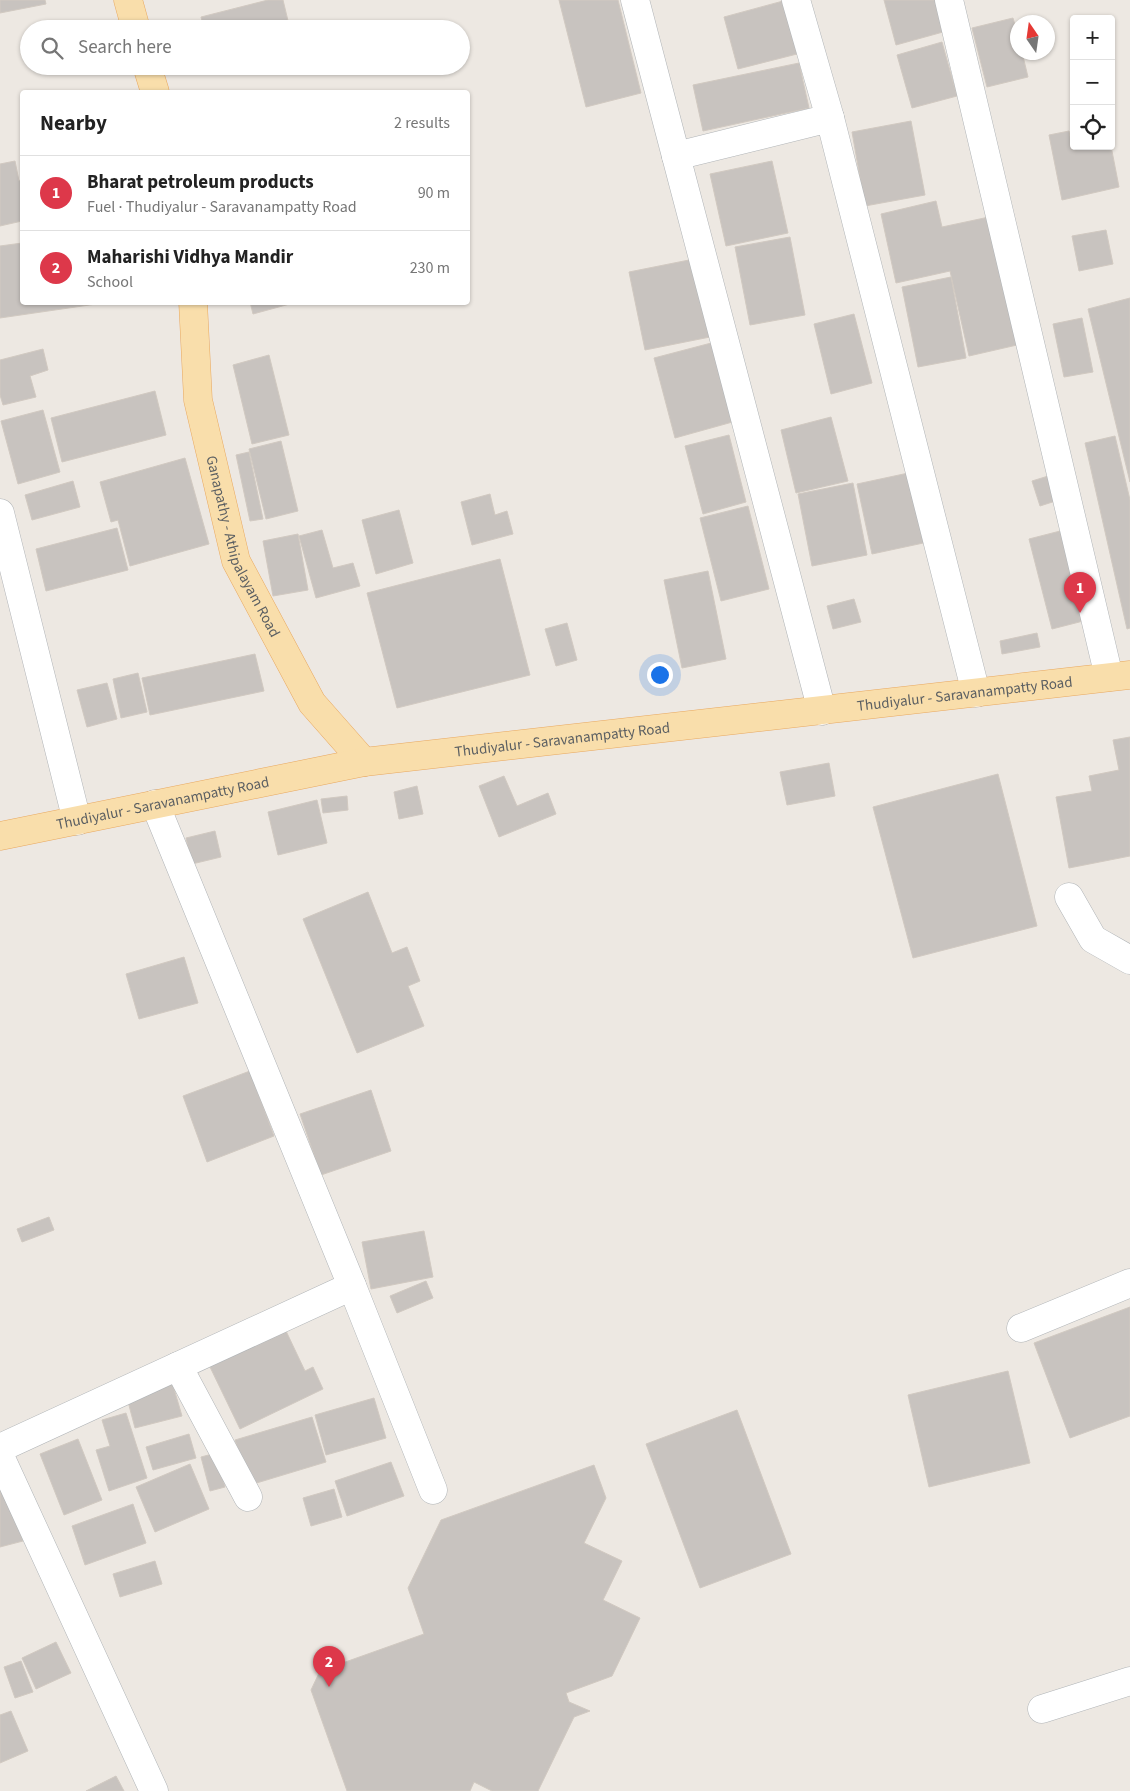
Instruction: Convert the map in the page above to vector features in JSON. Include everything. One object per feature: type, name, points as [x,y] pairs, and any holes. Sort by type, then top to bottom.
[{"type":"main road","points":[[128,0],[134,20]]},
{"type":"main road","points":[[150,75],[154,90]]},
{"type":"main road","name":"Ganapathy - Athipalayam Road","points":[[193,305],[198,400],[236,561],[312,704],[364,762]]},
{"type":"main road","name":"Thudiyalur - Saravanampatty Road","points":[[0,836],[364,762],[1119,676]]},
{"type":"street","points":[[635,0],[822,711]]},
{"type":"street","points":[[796,0],[830,118],[976,693]]},
{"type":"street","points":[[949,0],[1119,676]]},
{"type":"street","points":[[676,156],[830,118]]},
{"type":"street","points":[[0,513],[77,821]]},
{"type":"street","points":[[155,804],[352,1286],[433,1490]]},
{"type":"street","points":[[1069,896],[1093,938],[1130,960]]},
{"type":"street","points":[[1021,1328],[1130,1283]]},
{"type":"street","points":[[0,1448],[352,1286]]},
{"type":"street","points":[[178,1366],[248,1497]]},
{"type":"street","points":[[0,1456],[154,1791]]},
{"type":"street","points":[[1042,1709],[1130,1681]]},
{"type":"building","points":[[0,0],[45,0],[46,4],[0,13]]},
{"type":"building","points":[[268,0],[283,0],[288,20],[202,20],[201,17]]},
{"type":"building","points":[[559,0],[618,0],[641,93],[586,107]]},
{"type":"building","points":[[884,0],[935,0],[943,32],[896,45]]},
{"type":"building","points":[[783,1],[797,54],[738,69],[724,17]]},
{"type":"building","points":[[1010,19],[1010,60],[1024,60],[1028,77],[987,87],[972,28]]},
{"type":"building","points":[[942,42],[957,96],[912,108],[897,55]]},
{"type":"building","points":[[799,63],[809,108],[703,131],[693,85]]},
{"type":"building","points":[[911,121],[925,195],[865,206],[852,132]]},
{"type":"building","points":[[1069,131],[1070,150],[1112,150],[1119,187],[1062,200],[1049,135]]},
{"type":"building","points":[[15,161],[20,181],[20,221],[0,226],[0,164]]},
{"type":"building","points":[[772,161],[788,233],[726,246],[710,174]]},
{"type":"building","points":[[936,201],[942,227],[989,217],[1017,345],[969,356],[950,271],[896,283],[881,214]]},
{"type":"building","points":[[1106,230],[1113,264],[1079,271],[1072,236]]},
{"type":"building","points":[[790,237],[805,315],[750,325],[735,247]]},
{"type":"building","points":[[20,243],[20,305],[89,305],[0,318],[0,246]]},
{"type":"building","points":[[694,259],[710,337],[645,350],[629,272]]},
{"type":"building","points":[[951,277],[966,358],[918,367],[902,287]]},
{"type":"building","points":[[1130,298],[1130,482],[1088,309]]},
{"type":"building","points":[[251,305],[286,305],[253,314]]},
{"type":"building","points":[[854,314],[872,383],[831,394],[814,324]]},
{"type":"building","points":[[1082,318],[1093,372],[1064,377],[1053,324]]},
{"type":"building","points":[[715,342],[736,421],[675,438],[654,358]]},
{"type":"building","points":[[43,349],[48,370],[30,376],[36,397],[3,405],[0,395],[0,360]]},
{"type":"building","points":[[269,355],[289,435],[252,444],[233,365]]},
{"type":"building","points":[[155,391],[166,435],[62,462],[51,418]]},
{"type":"building","points":[[43,410],[60,472],[18,484],[1,421]]},
{"type":"building","points":[[831,417],[848,481],[796,493],[781,430]]},
{"type":"building","points":[[729,435],[746,502],[703,514],[685,446]]},
{"type":"building","points":[[1115,436],[1130,500],[1130,628],[1127,629],[1085,443]]},
{"type":"building","points":[[281,441],[298,511],[266,519],[249,449]]},
{"type":"building","points":[[249,452],[263,519],[250,521],[236,455]]},
{"type":"building","points":[[185,458],[209,544],[130,566],[118,520],[111,522],[100,482]]},
{"type":"building","points":[[913,472],[928,542],[872,554],[857,484]]},
{"type":"building","points":[[1058,473],[1065,498],[1040,506],[1032,481]]},
{"type":"building","points":[[73,481],[80,507],[32,520],[25,495]]},
{"type":"building","points":[[853,483],[867,555],[812,566],[798,494]]},
{"type":"building","points":[[490,494],[495,515],[507,511],[513,534],[472,545],[461,502]]},
{"type":"building","points":[[748,506],[769,589],[721,601],[700,518]]},
{"type":"building","points":[[399,510],[413,563],[376,574],[362,520]]},
{"type":"building","points":[[117,528],[128,570],[46,591],[36,549]]},
{"type":"building","points":[[1068,529],[1091,619],[1052,629],[1029,539]]},
{"type":"building","points":[[322,530],[333,568],[353,563],[360,586],[316,598],[299,536]]},
{"type":"building","points":[[298,534],[308,590],[273,596],[263,541]]},
{"type":"building","points":[[500,559],[530,675],[397,708],[367,593]]},
{"type":"building","points":[[708,571],[726,659],[682,668],[664,580]]},
{"type":"building","points":[[854,599],[861,622],[833,629],[827,606]]},
{"type":"building","points":[[567,623],[577,660],[556,666],[545,629]]},
{"type":"building","points":[[1037,633],[1040,647],[1002,654],[1000,641]]},
{"type":"building","points":[[255,654],[264,691],[150,715],[142,678]]},
{"type":"building","points":[[138,673],[147,712],[121,718],[113,679]]},
{"type":"building","points":[[107,683],[117,719],[87,727],[77,690]]},
{"type":"building","points":[[1130,737],[1130,856],[1069,868],[1056,797],[1092,791],[1089,776],[1119,770],[1113,740]]},
{"type":"building","points":[[829,763],[835,796],[787,805],[780,772]]},
{"type":"building","points":[[998,774],[1037,926],[913,958],[873,807]]},
{"type":"building","points":[[504,776],[517,806],[548,793],[556,814],[499,837],[479,786]]},
{"type":"building","points":[[417,786],[423,814],[399,819],[394,792]]},
{"type":"building","points":[[347,796],[348,810],[323,813],[321,799]]},
{"type":"building","points":[[317,800],[327,843],[278,855],[268,812]]},
{"type":"building","points":[[215,831],[221,857],[192,864],[186,838]]},
{"type":"building","points":[[368,892],[392,953],[407,947],[420,981],[408,986],[424,1026],[357,1053],[303,919]]},
{"type":"building","points":[[184,957],[198,1003],[139,1019],[126,974]]},
{"type":"building","points":[[250,1071],[274,1136],[207,1162],[183,1096]]},
{"type":"building","points":[[371,1090],[391,1151],[321,1175],[300,1114]]},
{"type":"building","points":[[49,1217],[54,1230],[22,1242],[17,1229]]},
{"type":"building","points":[[424,1231],[433,1277],[371,1289],[362,1242]]},
{"type":"building","points":[[426,1281],[433,1298],[397,1313],[390,1296]]},
{"type":"building","points":[[1130,1307],[1130,1416],[1070,1438],[1034,1343]]},
{"type":"building","points":[[286,1331],[305,1371],[313,1367],[323,1389],[240,1429],[210,1367]]},
{"type":"building","points":[[1008,1371],[1030,1463],[929,1487],[908,1395]]},
{"type":"building","points":[[172,1382],[182,1416],[135,1428],[126,1394]]},
{"type":"building","points":[[374,1398],[386,1438],[326,1455],[315,1415]]},
{"type":"building","points":[[737,1410],[791,1554],[700,1588],[646,1444]]},
{"type":"building","points":[[126,1413],[147,1478],[109,1491],[96,1450],[110,1446],[102,1420]]},
{"type":"building","points":[[312,1417],[326,1462],[250,1485],[235,1440]]},
{"type":"building","points":[[189,1434],[196,1458],[153,1470],[146,1447]]},
{"type":"building","points":[[78,1439],[102,1500],[64,1515],[40,1454]]},
{"type":"building","points":[[216,1453],[225,1487],[210,1491],[201,1457]]},
{"type":"building","points":[[391,1462],[404,1496],[347,1516],[335,1481]]},
{"type":"building","points":[[190,1464],[209,1509],[155,1532],[136,1487]]},
{"type":"building","points":[[594,1465],[606,1498],[584,1543],[622,1561],[603,1600],[640,1618],[612,1676],[566,1693],[569,1702],[590,1711],[574,1717],[538,1791],[492,1791],[474,1782],[470,1791],[347,1791],[311,1690],[320,1671],[424,1634],[408,1588],[441,1520]]},
{"type":"building","points":[[5,1479],[23,1541],[0,1547],[0,1481]]},
{"type":"building","points":[[334,1489],[342,1517],[311,1526],[303,1498]]},
{"type":"building","points":[[133,1504],[146,1543],[85,1565],[72,1526]]},
{"type":"building","points":[[155,1561],[162,1584],[120,1597],[113,1574]]},
{"type":"building","points":[[56,1642],[71,1673],[36,1689],[22,1658]]},
{"type":"building","points":[[21,1661],[33,1692],[15,1698],[4,1667]]},
{"type":"building","points":[[11,1711],[28,1751],[0,1763],[0,1715]]},
{"type":"building","points":[[116,1776],[124,1791],[86,1791]]},
{"type":"place","name":"Bharat petroleum products","points":[[1080,613]]},
{"type":"place","name":"Maharishi Vidhya Mandir","points":[[329,1687]]}]
